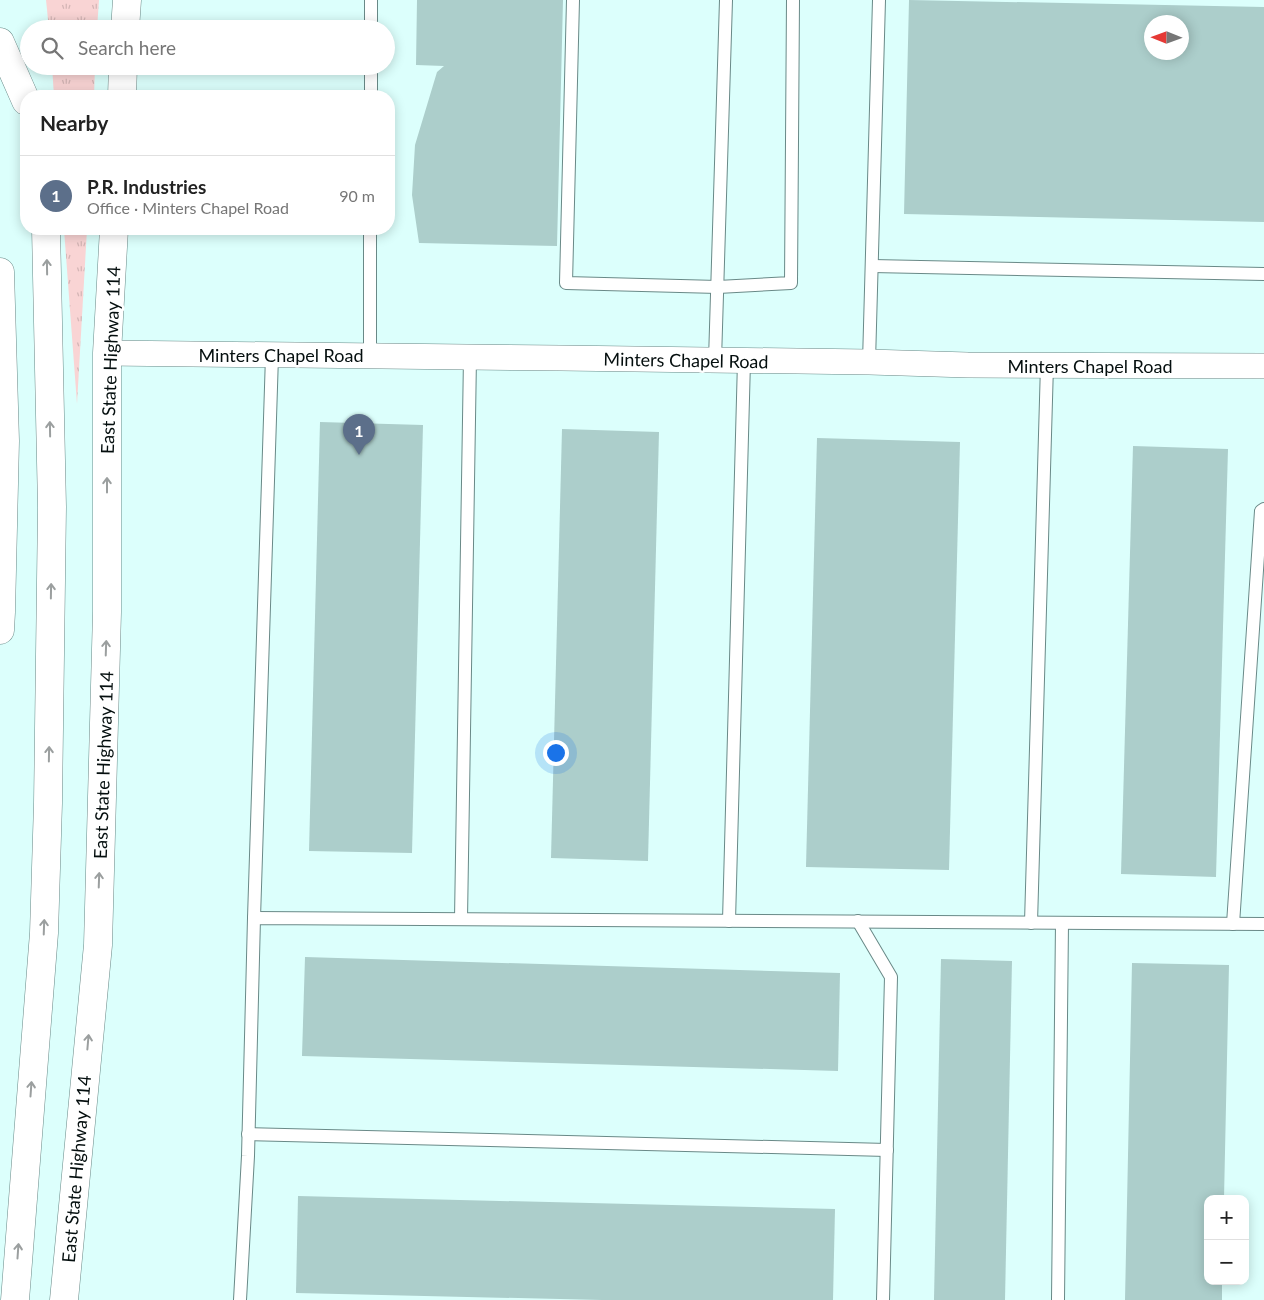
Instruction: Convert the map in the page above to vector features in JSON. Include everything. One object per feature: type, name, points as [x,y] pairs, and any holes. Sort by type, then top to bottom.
[{"type":"main road","points":[[126,20],[127,0]]},
{"type":"main road","points":[[0,42],[21,90]]},
{"type":"main road","points":[[122,90],[123,75]]},
{"type":"main road","points":[[15,1300],[44,933],[48,812],[52,507],[46,235]]},
{"type":"main road","name":"East State Highway 114","points":[[64,1300],[98,945],[107,612],[107,353],[114,235]]},
{"type":"main road","points":[[0,272],[5,441],[0,630]]},
{"type":"street","name":"Minters Chapel Road","points":[[107,353],[744,360],[1047,366],[1264,366]]},
{"type":"lane","points":[[371,0],[371,20]]},
{"type":"lane","points":[[573,0],[566,283],[718,287],[791,283],[793,0]]},
{"type":"lane","points":[[716,360],[726,0]]},
{"type":"lane","points":[[869,362],[879,0]]},
{"type":"lane","points":[[371,75],[371,90]]},
{"type":"lane","points":[[370,235],[370,356]]},
{"type":"lane","points":[[872,266],[1264,274]]},
{"type":"lane","points":[[240,1300],[248,1134],[272,356]]},
{"type":"lane","points":[[461,919],[470,357]]},
{"type":"lane","points":[[730,921],[744,360]]},
{"type":"lane","points":[[1030,923],[1047,366]]},
{"type":"lane","points":[[1234,924],[1261,511],[1264,509]]},
{"type":"lane","points":[[254,918],[1264,924]]},
{"type":"lane","points":[[858,921],[891,977],[883,1300]]},
{"type":"lane","points":[[1058,1300],[1062,923]]},
{"type":"lane","points":[[248,1134],[887,1150]]},
{"type":"green space","points":[[46,0],[99,0],[98,20],[48,20]]},
{"type":"green space","points":[[53,75],[95,75],[94,90],[54,90]]},
{"type":"green space","points":[[64,235],[87,235],[77,404]]},
{"type":"building","points":[[417,0],[563,0],[557,246],[419,243],[412,195],[415,145],[437,72],[444,66],[416,65]]},
{"type":"building","points":[[909,0],[1264,7],[1264,222],[904,214]]},
{"type":"building","points":[[320,422],[423,425],[412,853],[309,851]]},
{"type":"building","points":[[562,429],[659,432],[648,861],[551,858]]},
{"type":"building","points":[[817,438],[960,442],[949,870],[806,867]]},
{"type":"building","points":[[1133,446],[1228,449],[1216,877],[1121,874]]},
{"type":"building","points":[[305,957],[840,973],[838,1071],[302,1056]]},
{"type":"building","points":[[941,959],[1012,961],[1005,1300],[934,1300]]},
{"type":"building","points":[[1132,963],[1229,965],[1224,1195],[1204,1195],[1204,1285],[1222,1285],[1222,1300],[1125,1300]]},
{"type":"building","points":[[298,1196],[835,1209],[833,1300],[602,1300],[296,1293]]},
{"type":"place","name":"P.R. Industries","points":[[359,455]]}]
